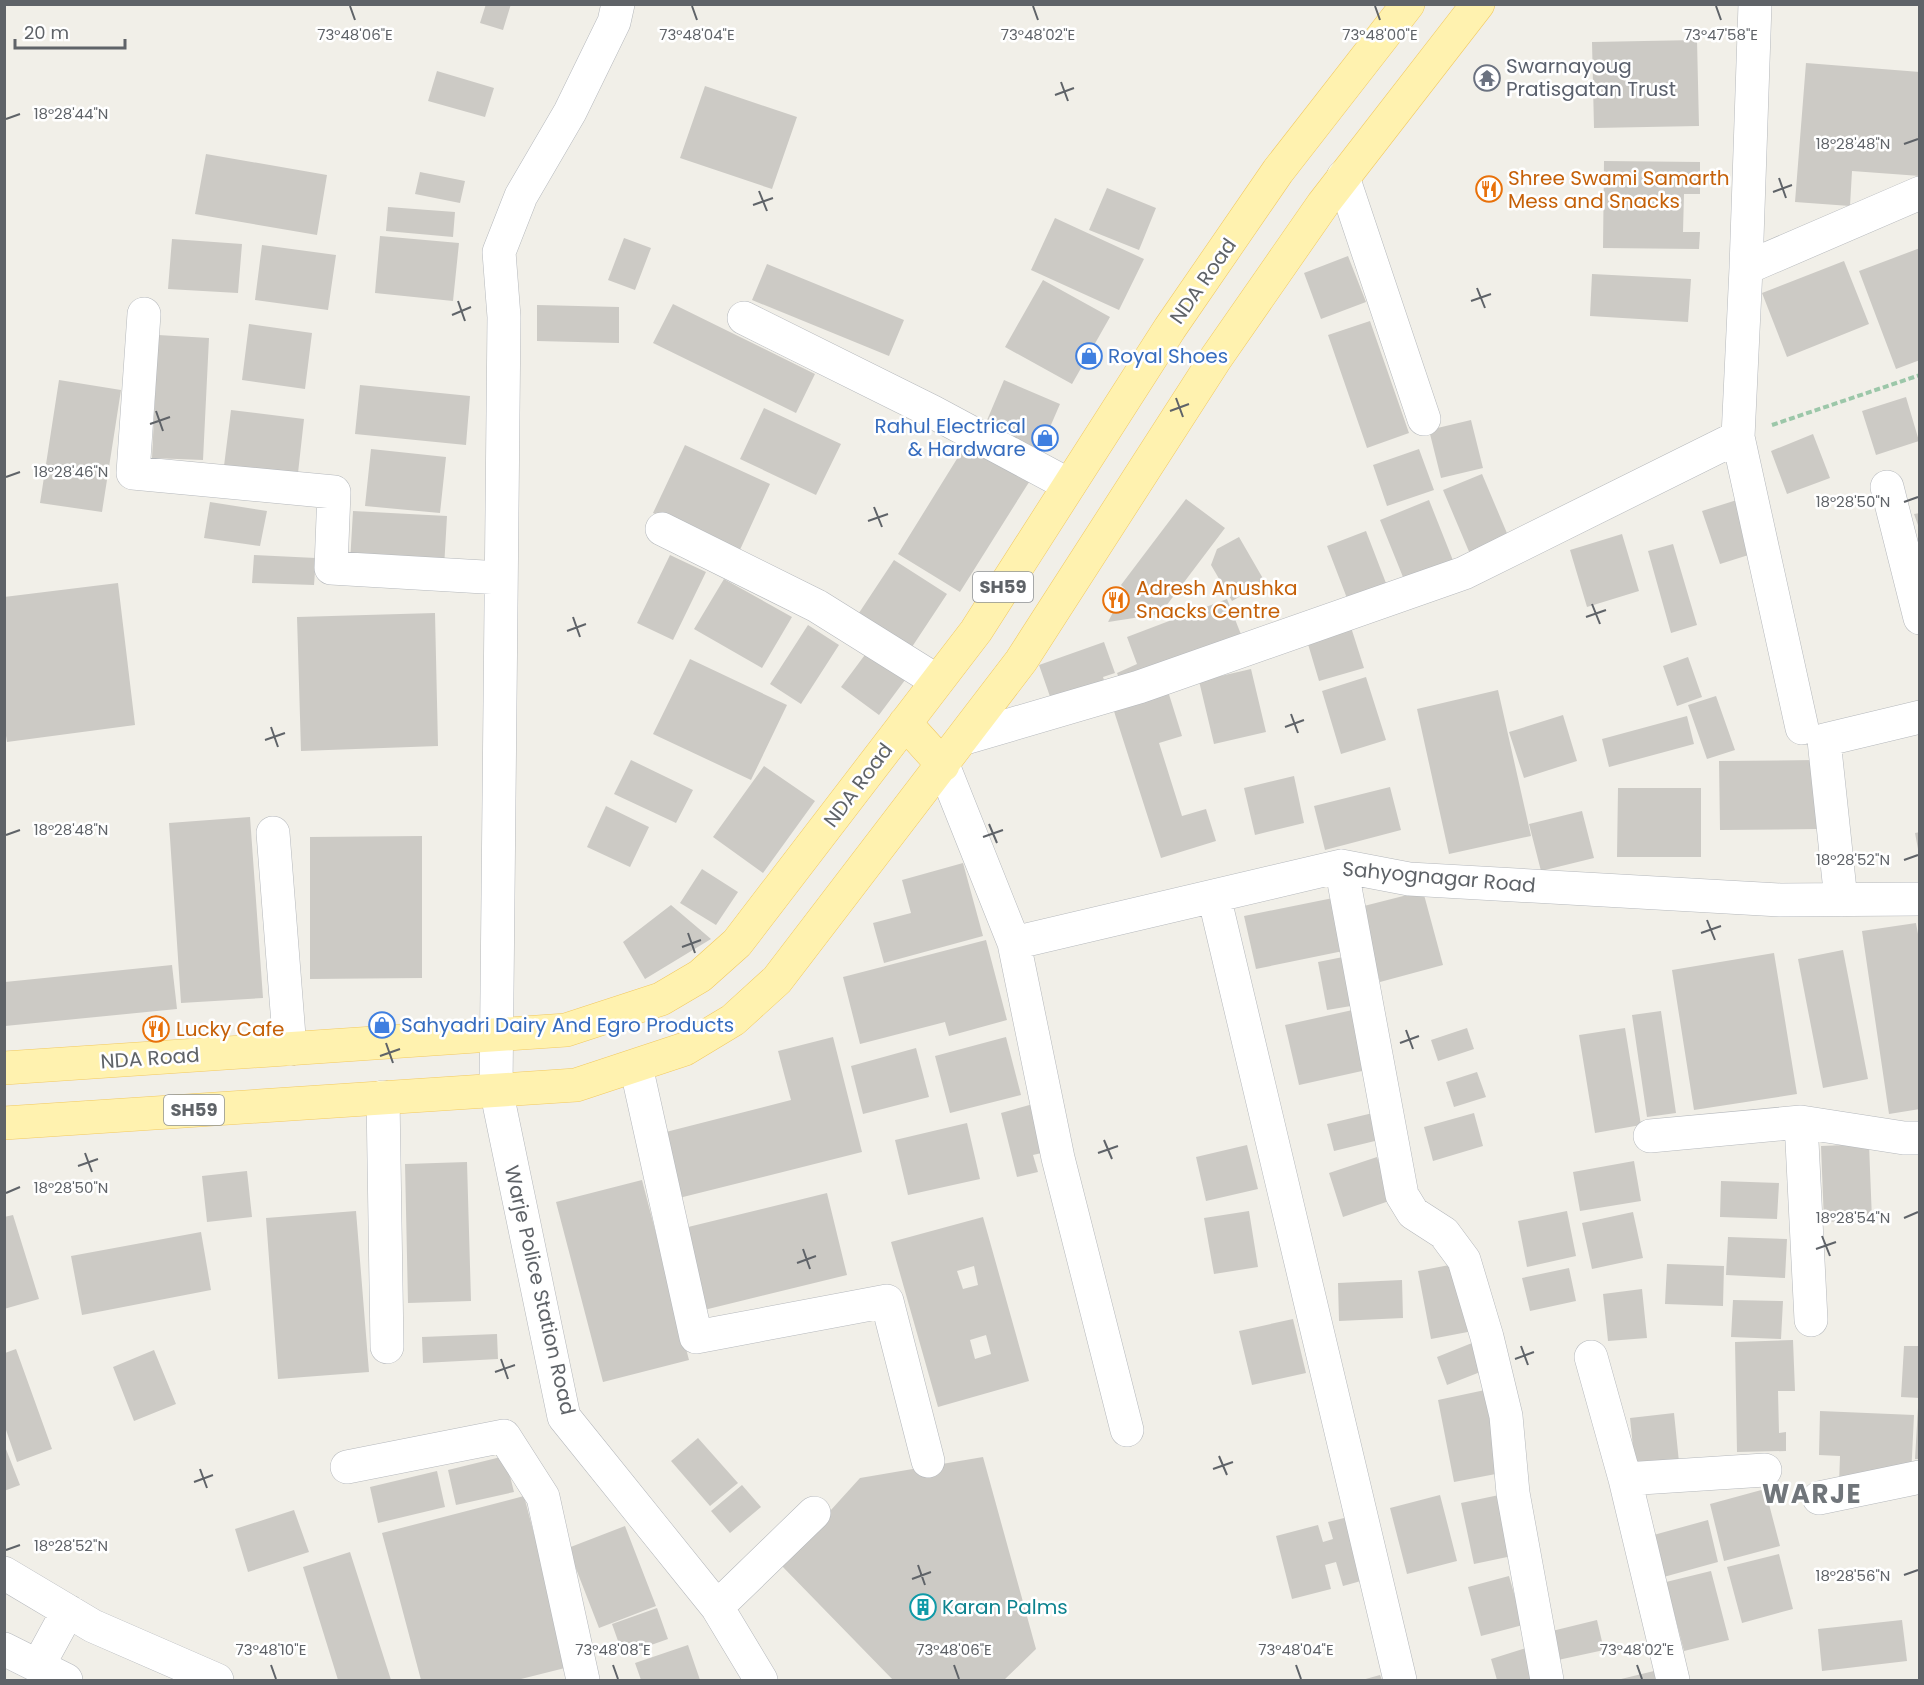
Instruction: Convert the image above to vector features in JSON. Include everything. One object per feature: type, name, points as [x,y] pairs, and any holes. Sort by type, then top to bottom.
[{"type":"main road","name":"NDA Road","points":[[4,1068],[566,1030],[661,999],[700,976],[737,943],[976,631],[1170,328],[1278,171],[1408,4]]},
{"type":"main road","name":"SH59","points":[[4,1123],[576,1084],[685,1049],[733,1020],[777,980],[1021,661],[1216,358],[1343,177],[1478,4]]},
{"type":"main road","points":[[905,723],[943,765]]},
{"type":"street","name":"Warje Police Station Road","points":[[618,4],[614,22],[570,112],[521,196],[500,252],[504,317],[496,1089],[564,1417],[717,1607],[761,1680]]},
{"type":"street","points":[[1755,4],[1738,437],[1802,728]]},
{"type":"street","points":[[1343,177],[1424,419]]},
{"type":"street","points":[[1746,268],[1920,193]]},
{"type":"street","points":[[144,314],[133,473],[334,492],[331,568],[501,578]]},
{"type":"street","points":[[744,318],[933,412],[1069,485]]},
{"type":"street","points":[[962,739],[1139,687],[1464,573],[1738,437]]},
{"type":"street","points":[[1887,487],[1920,618]]},
{"type":"street","points":[[662,529],[817,606],[937,681]]},
{"type":"street","points":[[1841,900],[1824,740],[1920,717]]},
{"type":"street","points":[[943,765],[1014,943],[1058,1158],[1127,1430]]},
{"type":"street","points":[[273,833],[290,1049]]},
{"type":"street","points":[[1341,866],[1402,1195],[1413,1213],[1444,1233],[1464,1260],[1487,1337],[1506,1416],[1513,1493],[1547,1680]]},
{"type":"street","name":"Sahyognagar Road","points":[[1014,943],[1341,866],[1408,879],[1780,900],[1920,899]]},
{"type":"street","points":[[1214,896],[1400,1680]]},
{"type":"street","points":[[636,1066],[696,1337],[887,1300],[928,1461]]},
{"type":"street","points":[[383,1097],[387,1347]]},
{"type":"street","points":[[1650,1136],[1801,1122],[1904,1138],[1920,1138]]},
{"type":"street","points":[[1801,1122],[1811,1320]]},
{"type":"street","points":[[1591,1357],[1624,1479],[1673,1680]]},
{"type":"street","points":[[347,1467],[504,1436],[543,1497],[583,1680]]},
{"type":"street","points":[[1624,1479],[1765,1470]]},
{"type":"street","points":[[1819,1498],[1920,1477]]},
{"type":"street","points":[[717,1607],[814,1513]]},
{"type":"street","points":[[4,1573],[93,1626],[217,1680]]},
{"type":"street","points":[[38,1666],[68,1611]]},
{"type":"street","points":[[4,1648],[66,1680]]},
{"type":"path","points":[[1738,437],[1920,375]]},
{"type":"building","points":[[486,4],[511,4],[503,30],[480,23]]},
{"type":"building","points":[[1697,40],[1699,126],[1594,128],[1592,42]]},
{"type":"building","points":[[1806,63],[1920,72],[1920,176],[1852,171],[1850,206],[1795,202]]},
{"type":"building","points":[[437,71],[494,88],[485,117],[428,101]]},
{"type":"building","points":[[705,86],[797,117],[772,189],[680,158]]},
{"type":"building","points":[[206,154],[327,175],[317,235],[195,214]]},
{"type":"building","points":[[1604,161],[1700,162],[1700,194],[1684,194],[1683,232],[1700,232],[1699,249],[1603,248]]},
{"type":"building","points":[[420,172],[465,181],[460,203],[415,194]]},
{"type":"building","points":[[1107,188],[1156,208],[1139,250],[1089,230]]},
{"type":"building","points":[[388,207],[455,212],[453,237],[386,231]]},
{"type":"building","points":[[1055,218],[1144,259],[1119,310],[1031,270]]},
{"type":"building","points":[[380,236],[459,243],[453,301],[375,293]]},
{"type":"building","points":[[624,238],[651,248],[635,290],[608,280]]},
{"type":"building","points":[[172,239],[242,244],[238,293],[168,289]]},
{"type":"building","points":[[262,245],[336,255],[328,310],[255,300]]},
{"type":"building","points":[[1920,248],[1920,360],[1896,369],[1859,271]]},
{"type":"building","points":[[1348,256],[1366,302],[1321,319],[1304,273]]},
{"type":"building","points":[[1844,261],[1869,324],[1787,357],[1762,293]]},
{"type":"building","points":[[767,264],[904,320],[889,356],[752,300]]},
{"type":"building","points":[[1592,274],[1691,279],[1688,322],[1590,316]]},
{"type":"building","points":[[1043,280],[1110,317],[1072,384],[1005,347]]},
{"type":"building","points":[[673,304],[815,374],[796,413],[653,343]]},
{"type":"building","points":[[537,305],[619,307],[619,343],[537,341]]},
{"type":"building","points":[[1370,321],[1409,433],[1367,448],[1328,335]]},
{"type":"building","points":[[249,324],[312,333],[305,389],[242,380]]},
{"type":"building","points":[[158,335],[209,338],[203,460],[152,458]]},
{"type":"building","points":[[59,380],[121,390],[102,512],[40,503]]},
{"type":"building","points":[[1004,380],[1060,404],[1038,455],[982,432]]},
{"type":"building","points":[[360,385],[470,396],[466,445],[355,434]]},
{"type":"building","points":[[1906,397],[1919,441],[1876,455],[1862,411]]},
{"type":"building","points":[[764,408],[841,444],[816,495],[740,459]]},
{"type":"building","points":[[231,410],[304,419],[297,482],[223,474]]},
{"type":"building","points":[[1471,420],[1483,468],[1441,478],[1429,430]]},
{"type":"building","points":[[1813,434],[1830,478],[1787,494],[1771,451]]},
{"type":"building","points":[[968,441],[1031,479],[960,592],[898,554]]},
{"type":"building","points":[[685,445],[770,484],[739,552],[653,513]]},
{"type":"building","points":[[371,449],[446,457],[440,513],[365,506]]},
{"type":"building","points":[[1419,449],[1434,490],[1387,506],[1373,465]]},
{"type":"building","points":[[1482,474],[1509,538],[1470,554],[1443,490]]},
{"type":"building","points":[[1186,499],[1225,528],[1160,614],[1108,622],[1125,589],[1121,585]]},
{"type":"building","points":[[1740,499],[1758,552],[1720,564],[1702,511]]},
{"type":"building","points":[[1429,500],[1456,568],[1407,587],[1380,520]]},
{"type":"building","points":[[210,502],[267,511],[260,546],[204,538]]},
{"type":"building","points":[[353,511],[447,516],[444,568],[350,563]]},
{"type":"building","points":[[1920,513],[1920,528],[1919,528],[1914,514]]},
{"type":"building","points":[[1366,531],[1389,591],[1350,606],[1327,546]]},
{"type":"building","points":[[1622,534],[1639,591],[1587,607],[1570,550]]},
{"type":"building","points":[[1239,537],[1265,582],[1232,601],[1211,565],[1217,549]]},
{"type":"building","points":[[1673,544],[1697,625],[1671,633],[1648,551]]},
{"type":"building","points":[[254,555],[316,558],[314,585],[252,583]]},
{"type":"building","points":[[670,555],[706,572],[673,640],[637,623]]},
{"type":"building","points":[[894,560],[947,594],[906,656],[853,622]]},
{"type":"building","points":[[724,579],[792,617],[762,668],[694,629]]},
{"type":"building","points":[[118,583],[135,725],[7,742],[4,723],[4,597]]},
{"type":"building","points":[[1227,599],[1244,642],[1123,688],[1117,673],[1137,664],[1127,637]]},
{"type":"building","points":[[435,613],[438,746],[301,751],[297,617]]},
{"type":"building","points":[[1349,621],[1364,668],[1319,681],[1305,634]]},
{"type":"building","points":[[808,625],[839,645],[801,704],[770,684]]},
{"type":"building","points":[[1104,642],[1115,673],[1103,677],[1107,690],[1054,708],[1039,665]]},
{"type":"building","points":[[870,648],[908,676],[879,715],[841,687]]},
{"type":"building","points":[[1688,657],[1702,697],[1677,706],[1663,666]]},
{"type":"building","points":[[690,659],[787,705],[751,780],[653,734]]},
{"type":"building","points":[[1251,669],[1266,732],[1214,744],[1199,681]]},
{"type":"building","points":[[1366,677],[1386,740],[1341,754],[1322,691]]},
{"type":"building","points":[[1167,688],[1182,736],[1159,743],[1182,816],[1206,809],[1216,841],[1161,858],[1112,705]]},
{"type":"building","points":[[1498,690],[1531,836],[1449,854],[1417,709]]},
{"type":"building","points":[[1716,696],[1735,750],[1707,759],[1688,705]]},
{"type":"building","points":[[1563,715],[1577,761],[1524,778],[1509,732]]},
{"type":"building","points":[[1687,716],[1694,744],[1609,767],[1602,739]]},
{"type":"building","points":[[631,760],[693,790],[676,823],[614,794]]},
{"type":"building","points":[[1817,760],[1817,829],[1720,830],[1719,761]]},
{"type":"building","points":[[764,766],[815,801],[763,873],[713,837]]},
{"type":"building","points":[[1294,776],[1304,823],[1255,835],[1244,788]]},
{"type":"building","points":[[1390,787],[1401,830],[1325,850],[1314,806]]},
{"type":"building","points":[[1618,788],[1701,788],[1701,857],[1617,857]]},
{"type":"building","points":[[606,806],[649,827],[630,867],[587,847]]},
{"type":"building","points":[[1582,811],[1594,858],[1541,871],[1529,824]]},
{"type":"building","points":[[250,817],[263,998],[181,1003],[169,823]]},
{"type":"building","points":[[1920,832],[1920,848],[1918,849],[1915,833]]},
{"type":"building","points":[[422,836],[422,978],[310,979],[310,837]]},
{"type":"building","points":[[963,863],[983,936],[884,963],[873,923],[911,913],[902,880]]},
{"type":"building","points":[[702,869],[738,892],[716,925],[680,903]]},
{"type":"building","points":[[1423,891],[1443,965],[1380,982],[1360,907]]},
{"type":"building","points":[[1338,897],[1348,950],[1256,969],[1244,916]]},
{"type":"building","points":[[671,905],[711,939],[645,979],[623,942]]},
{"type":"building","points":[[1916,923],[1920,945],[1920,1109],[1889,1114],[1862,931]]},
{"type":"building","points":[[986,940],[1007,1020],[949,1036],[945,1022],[860,1044],[843,977]]},
{"type":"building","points":[[1843,950],[1868,1079],[1823,1088],[1798,959]]},
{"type":"building","points":[[1774,953],[1797,1094],[1694,1110],[1672,970]]},
{"type":"building","points":[[1348,956],[1357,1005],[1327,1010],[1318,962]]},
{"type":"building","points":[[172,965],[177,1009],[5,1026],[5,982]]},
{"type":"building","points":[[1357,1009],[1371,1069],[1299,1085],[1285,1025]]},
{"type":"building","points":[[1661,1011],[1676,1113],[1647,1117],[1632,1015]]},
{"type":"building","points":[[1467,1028],[1474,1049],[1438,1061],[1431,1040]]},
{"type":"building","points":[[1625,1028],[1641,1125],[1595,1133],[1579,1035]]},
{"type":"building","points":[[833,1037],[862,1152],[679,1198],[662,1133],[791,1100],[778,1051]]},
{"type":"building","points":[[1006,1037],[1021,1095],[950,1113],[935,1056]]},
{"type":"building","points":[[916,1048],[929,1097],[863,1114],[851,1066]]},
{"type":"building","points":[[1477,1072],[1486,1097],[1454,1107],[1446,1082]]},
{"type":"building","points":[[1033,1104],[1046,1152],[1033,1155],[1038,1172],[1017,1177],[1001,1113]]},
{"type":"building","points":[[1377,1112],[1383,1139],[1334,1151],[1327,1124]]},
{"type":"building","points":[[1474,1113],[1483,1146],[1433,1161],[1424,1127]]},
{"type":"building","points":[[967,1123],[980,1179],[908,1195],[895,1140]]},
{"type":"building","points":[[1869,1144],[1872,1220],[1824,1222],[1821,1146]]},
{"type":"building","points":[[1247,1145],[1258,1189],[1206,1201],[1196,1157]]},
{"type":"building","points":[[1377,1157],[1392,1200],[1343,1217],[1329,1173]]},
{"type":"building","points":[[1634,1161],[1641,1201],[1580,1211],[1573,1172]]},
{"type":"building","points":[[467,1162],[471,1301],[408,1303],[405,1164]]},
{"type":"building","points":[[247,1171],[252,1217],[207,1222],[202,1176]]},
{"type":"building","points":[[642,1180],[689,1360],[603,1382],[556,1202]]},
{"type":"building","points":[[1721,1181],[1779,1183],[1777,1219],[1720,1217]]},
{"type":"building","points":[[827,1193],[847,1275],[704,1310],[684,1228]]},
{"type":"building","points":[[356,1211],[369,1372],[278,1379],[266,1218]]},
{"type":"building","points":[[1249,1211],[1258,1267],[1214,1274],[1204,1218]]},
{"type":"building","points":[[1567,1211],[1576,1256],[1527,1267],[1518,1221]]},
{"type":"building","points":[[1633,1212],[1643,1258],[1592,1269],[1582,1223]]},
{"type":"building","points":[[13,1215],[39,1299],[4,1309],[4,1217]]},
{"type":"building","points":[[983,1217],[1029,1381],[938,1407],[891,1242]],"holes":[[[974,1266],[978,1285],[963,1289],[957,1271]],[[986,1335],[991,1354],[975,1359],[970,1340]]]},
{"type":"building","points":[[201,1232],[211,1290],[82,1315],[71,1256]]},
{"type":"building","points":[[1728,1237],[1787,1239],[1785,1278],[1726,1275]]},
{"type":"building","points":[[1460,1263],[1473,1331],[1431,1339],[1418,1271]]},
{"type":"building","points":[[1667,1264],[1724,1266],[1723,1306],[1665,1304]]},
{"type":"building","points":[[1569,1268],[1576,1301],[1530,1311],[1522,1278]]},
{"type":"building","points":[[1402,1280],[1403,1318],[1339,1321],[1338,1283]]},
{"type":"building","points":[[1642,1289],[1647,1338],[1608,1341],[1603,1294]]},
{"type":"building","points":[[1733,1300],[1783,1301],[1781,1339],[1731,1337]]},
{"type":"building","points":[[1293,1319],[1306,1373],[1252,1385],[1239,1331]]},
{"type":"building","points":[[497,1334],[498,1359],[423,1363],[422,1337]]},
{"type":"building","points":[[1793,1340],[1795,1391],[1778,1391],[1779,1433],[1786,1432],[1786,1451],[1737,1452],[1735,1342]]},
{"type":"building","points":[[1477,1341],[1488,1369],[1447,1385],[1437,1357]]},
{"type":"building","points":[[1904,1346],[1920,1346],[1920,1398],[1901,1397]]},
{"type":"building","points":[[16,1349],[52,1449],[17,1462],[5,1427],[5,1353]]},
{"type":"building","points":[[154,1350],[176,1404],[134,1421],[113,1367]]},
{"type":"building","points":[[1485,1390],[1501,1473],[1454,1482],[1438,1400]]},
{"type":"building","points":[[1918,1408],[1920,1408],[1920,1459],[1915,1459]]},
{"type":"building","points":[[1820,1411],[1914,1415],[1911,1477],[1839,1484],[1840,1456],[1819,1455]]},
{"type":"building","points":[[1674,1413],[1680,1472],[1636,1476],[1630,1418]]},
{"type":"building","points":[[698,1438],[738,1483],[710,1506],[671,1461]]},
{"type":"building","points":[[4,1444],[20,1485],[4,1491]]},
{"type":"building","points":[[505,1456],[514,1492],[456,1505],[448,1470]]},
{"type":"building","name":"Karan Palms","points":[[983,1457],[1036,1649],[1004,1680],[893,1680],[781,1565],[860,1478]]},
{"type":"building","points":[[437,1471],[445,1507],[378,1523],[370,1487]]},
{"type":"building","points":[[742,1485],[761,1507],[730,1533],[711,1511]]},
{"type":"building","points":[[1765,1489],[1780,1546],[1724,1561],[1710,1504]]},
{"type":"building","points":[[1440,1495],[1457,1561],[1407,1574],[1390,1508]]},
{"type":"building","points":[[1499,1495],[1512,1556],[1474,1564],[1461,1503]]},
{"type":"building","points":[[524,1496],[569,1667],[517,1680],[421,1680],[382,1533]]},
{"type":"building","points":[[294,1510],[309,1552],[248,1572],[235,1529]]},
{"type":"building","points":[[1352,1516],[1368,1579],[1343,1586],[1336,1562],[1325,1565],[1331,1589],[1292,1599],[1276,1536],[1318,1525],[1323,1542],[1333,1539],[1328,1522]]},
{"type":"building","points":[[1708,1520],[1718,1562],[1660,1578],[1650,1536]]},
{"type":"building","points":[[625,1526],[656,1606],[599,1628],[568,1548]]},
{"type":"building","points":[[350,1552],[391,1680],[338,1680],[303,1567]]},
{"type":"building","points":[[1779,1554],[1793,1609],[1742,1623],[1727,1567]]},
{"type":"building","points":[[1711,1571],[1729,1640],[1684,1651],[1666,1582]]},
{"type":"building","points":[[1509,1576],[1523,1625],[1481,1636],[1468,1587]]},
{"type":"building","points":[[657,1608],[668,1639],[623,1655],[612,1624]]},
{"type":"building","points":[[1597,1620],[1604,1650],[1558,1660],[1552,1631]]},
{"type":"building","points":[[1902,1620],[1907,1661],[1822,1671],[1818,1629]]},
{"type":"building","points":[[688,1645],[700,1680],[641,1680],[635,1663]]},
{"type":"building","points":[[1529,1647],[1539,1680],[1497,1680],[1491,1659]]},
{"type":"building","points":[[1654,1671],[1656,1680],[1617,1680]]},
{"type":"building","points":[[1380,1675],[1382,1680],[1362,1680]]},
{"type":"place","name":"Swarnayoug Pratisgatan Trust","points":[[1487,78]]},
{"type":"place","name":"Shree Swami Samarth Mess and Snacks","points":[[1489,189]]},
{"type":"place","name":"Royal Shoes","points":[[1089,356]]},
{"type":"place","name":"Rahul Electrical & Hardware","points":[[1045,438]]},
{"type":"place","name":"Adresh Anushka Snacks Centre","points":[[1116,600]]},
{"type":"place","name":"Sahyadri Dairy And Egro Products","points":[[382,1025]]},
{"type":"place","name":"Lucky Cafe","points":[[156,1029]]},
{"type":"place","name":"Karan Palms","points":[[923,1607]]},
{"type":"district","name":"WARJE","points":[[1812,1494]]}]
